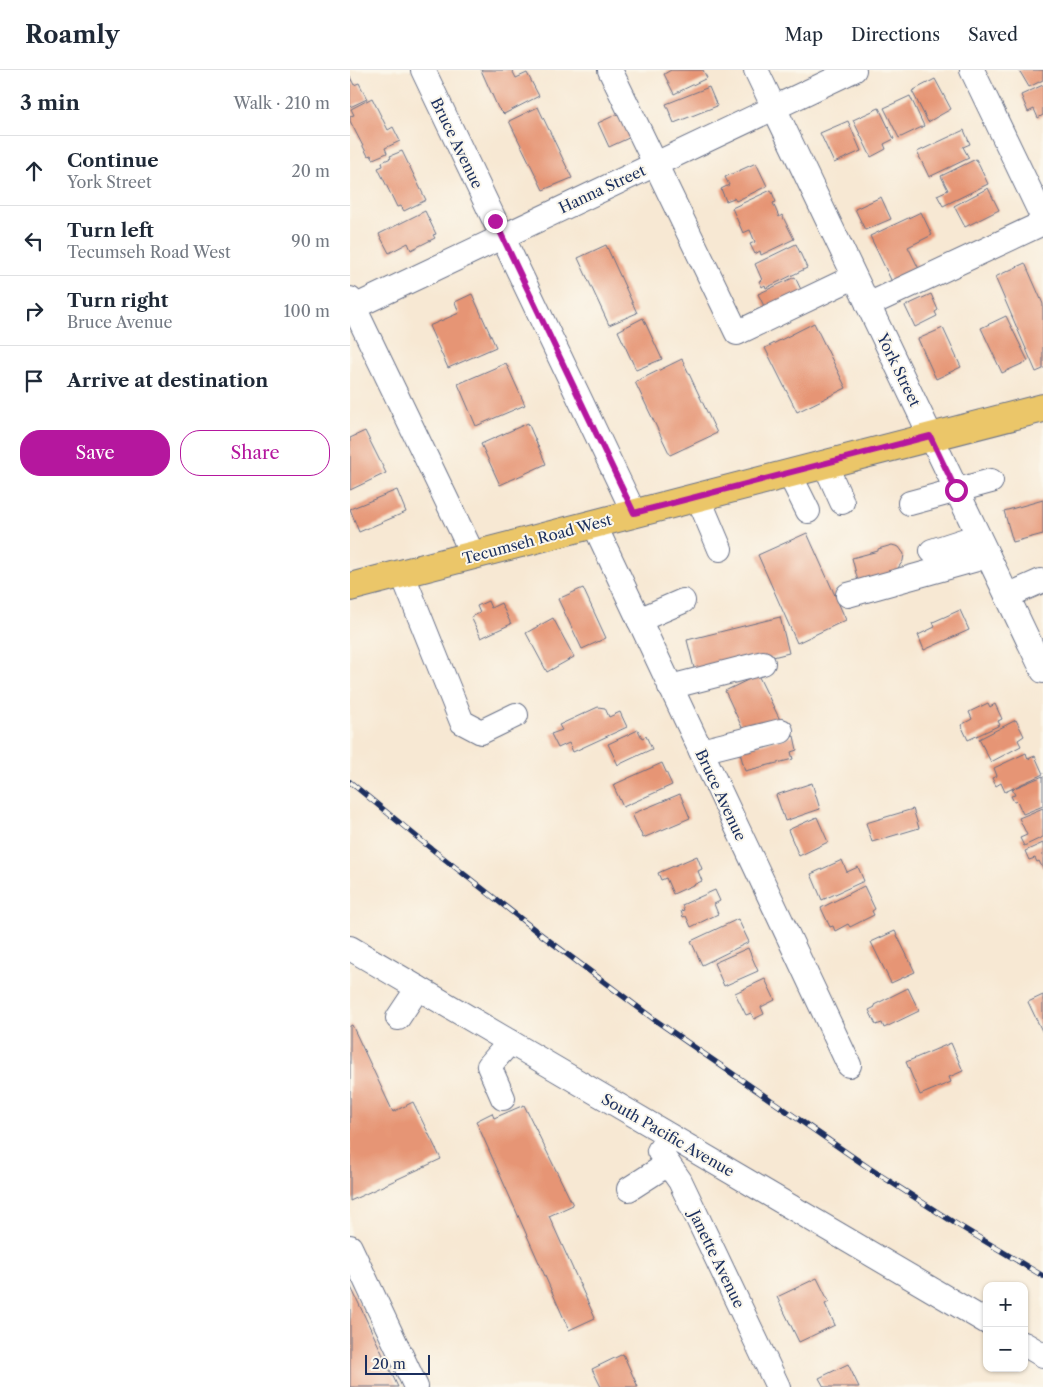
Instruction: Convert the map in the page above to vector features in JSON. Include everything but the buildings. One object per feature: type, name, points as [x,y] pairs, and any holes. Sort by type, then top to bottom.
[{"type":"main road","name":"Tecumseh Road West","points":[[350,587],[1043,408]]},
{"type":"street","name":"Bruce Avenue","points":[[423,70],[634,513]]},
{"type":"street","points":[[610,70],[737,333],[854,277]]},
{"type":"street","name":"York Street","points":[[756,70],[1043,670]]},
{"type":"street","name":"Hanna Street","points":[[351,305],[854,70]]},
{"type":"street","points":[[972,70],[1043,218]]},
{"type":"street","points":[[868,305],[1043,223]]},
{"type":"street","points":[[351,305],[473,555]]},
{"type":"street","points":[[825,464],[842,502]]},
{"type":"street","points":[[789,473],[808,512]]},
{"type":"street","points":[[910,503],[991,481]]},
{"type":"street","points":[[698,497],[720,549]]},
{"type":"street","name":"Bruce Avenue","points":[[594,524],[849,1065]]},
{"type":"street","points":[[932,551],[983,546]]},
{"type":"street","points":[[848,595],[983,546]]},
{"type":"street","points":[[402,573],[462,722],[481,732],[516,715]]},
{"type":"street","points":[[1007,596],[1041,581]]},
{"type":"street","points":[[639,620],[683,601]]},
{"type":"street","points":[[670,687],[763,663]]},
{"type":"street","points":[[700,751],[781,731]]},
{"type":"street","name":"South Pacific Avenue","points":[[350,948],[983,1320]]},
{"type":"street","points":[[398,1018],[418,988]]},
{"type":"street","points":[[503,1098],[489,1066],[510,1042]]},
{"type":"street","name":"Janette Avenue","points":[[669,1136],[659,1151],[680,1181],[778,1387]]},
{"type":"street","points":[[629,1189],[668,1164]]},
{"type":"street","points":[[350,1247],[416,1387]]},
{"type":"street","points":[[1028,1346],[1043,1355]]},
{"type":"railway","points":[[350,782],[535,930],[655,1020],[869,1168],[953,1222],[1043,1276]]},
{"type":"route","points":[[495,221],[634,513],[930,436],[956,490]]}]
